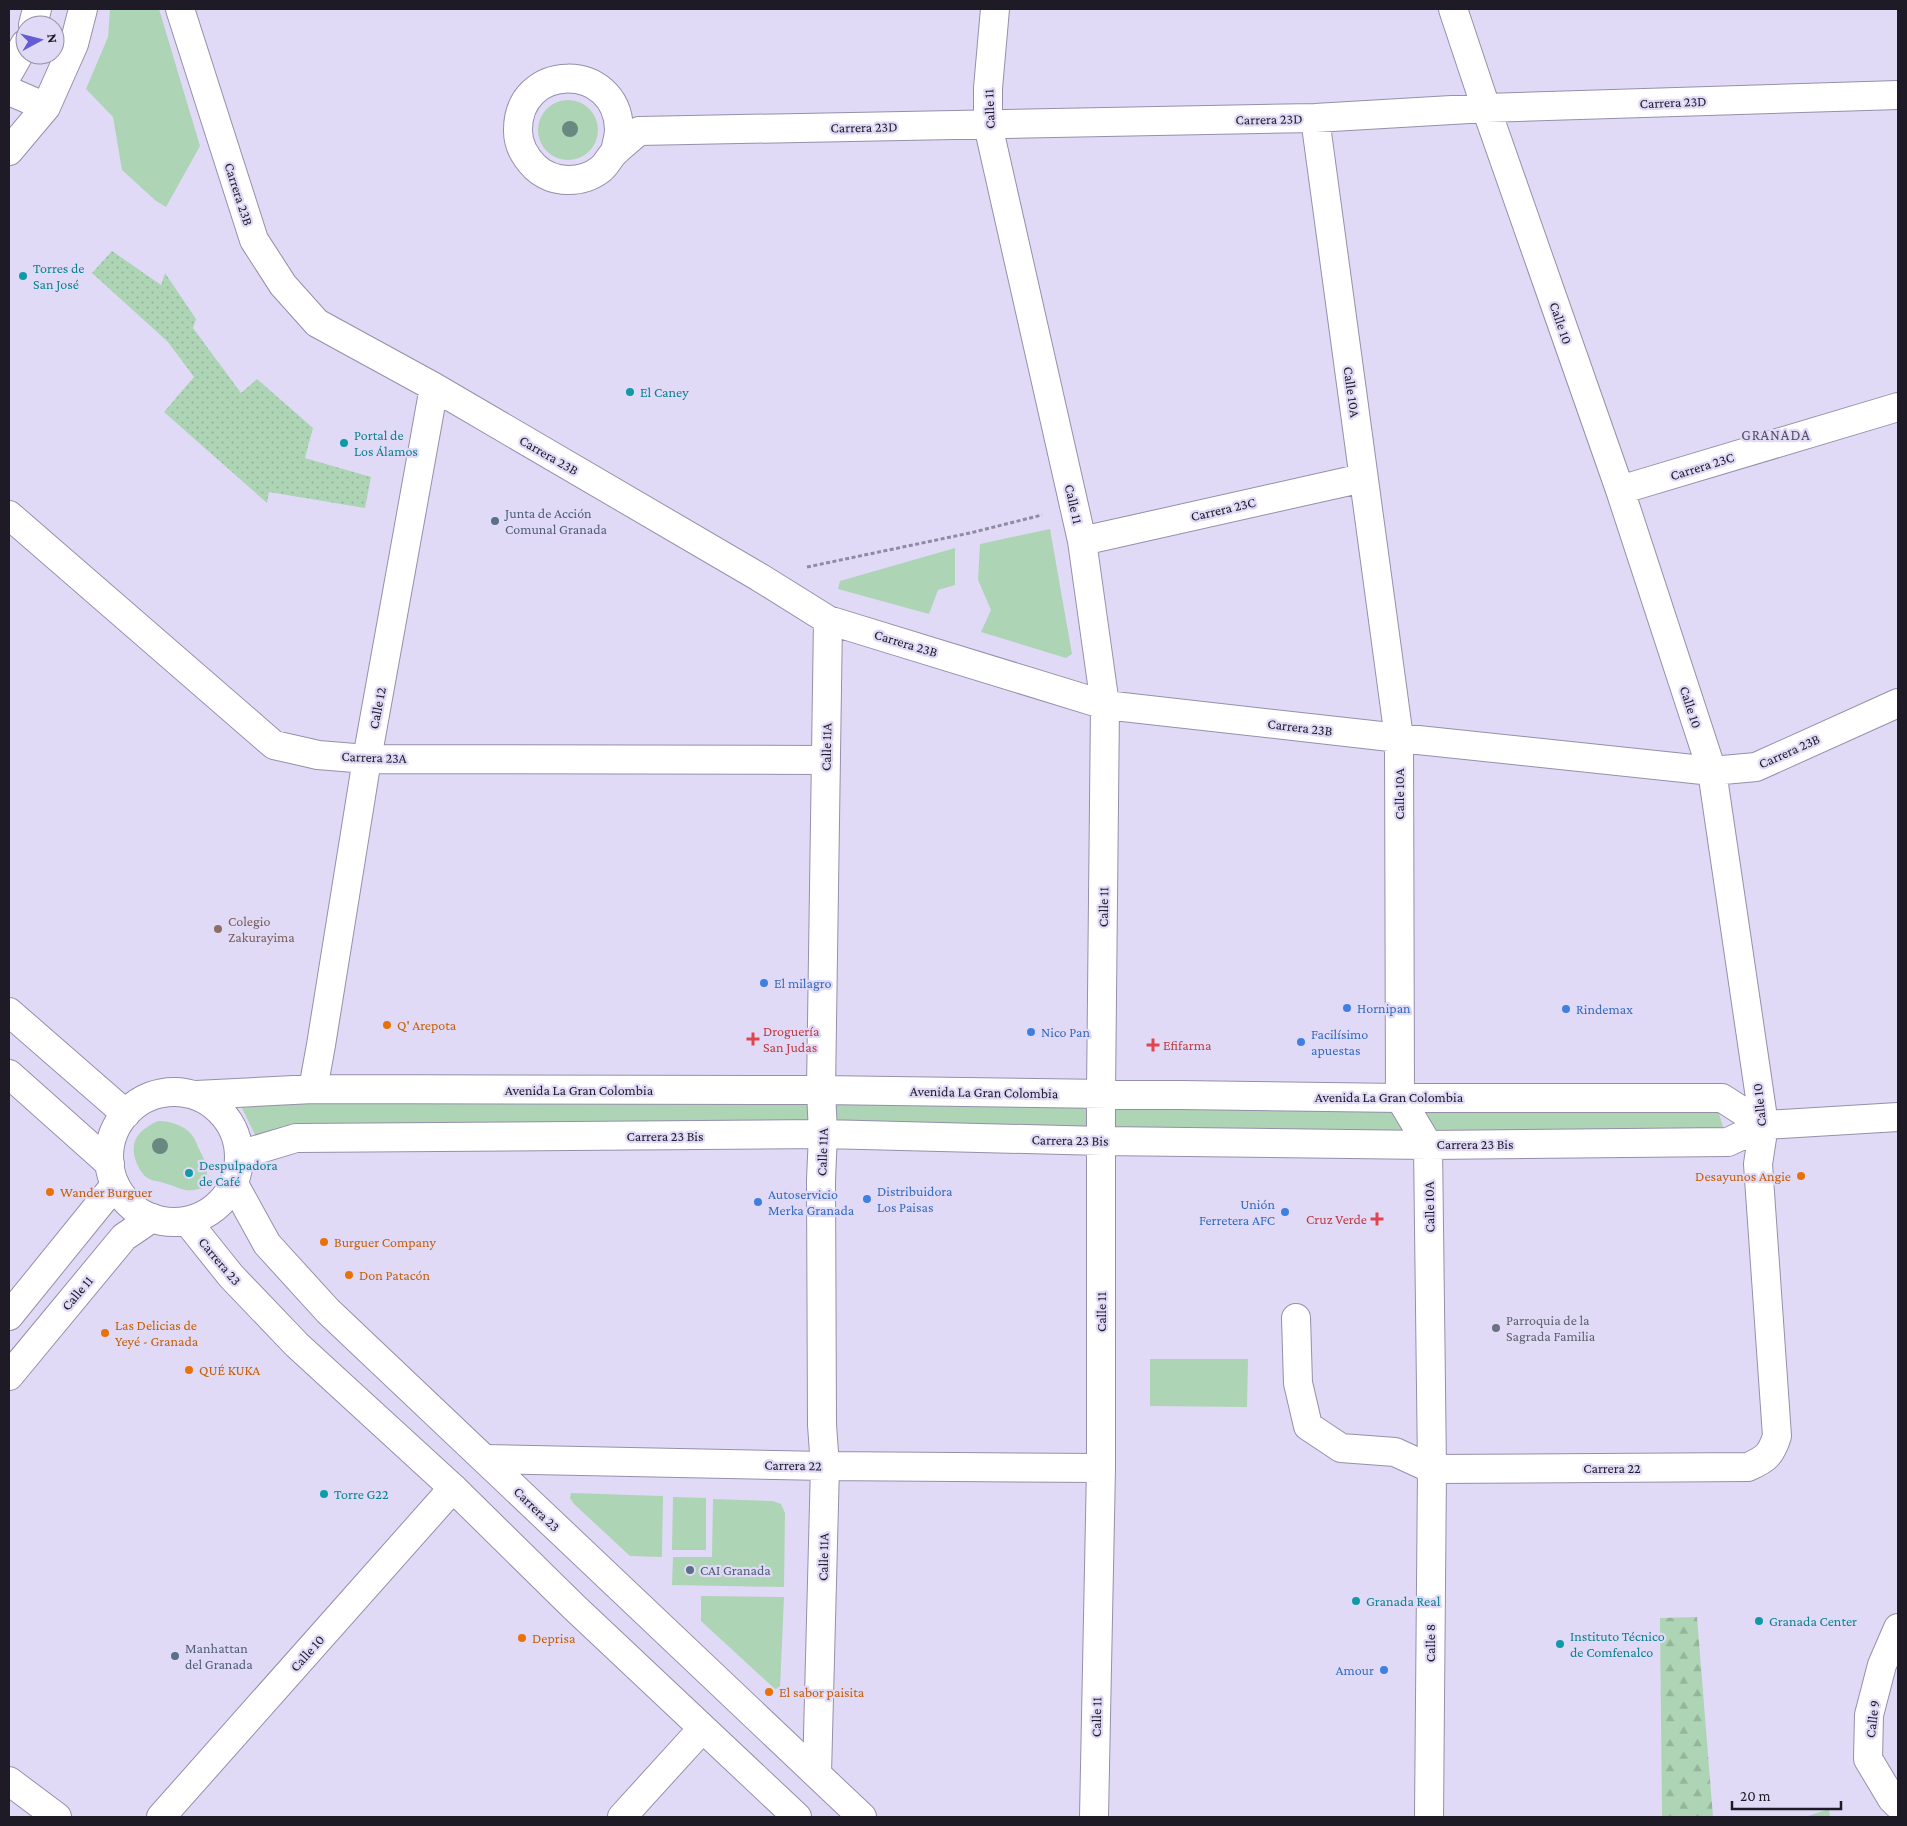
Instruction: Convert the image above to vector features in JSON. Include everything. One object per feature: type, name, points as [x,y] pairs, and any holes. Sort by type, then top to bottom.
[{"type":"street","points":[[9,151],[46,106],[74,44],[83,9]]},
{"type":"street","name":"Carrera 23B","points":[[180,9],[254,240],[283,285],[317,323],[434,387],[759,577],[828,620],[1105,705],[1712,771],[1756,767],[1898,703]]},
{"type":"street","name":"Calle 11","points":[[995,9],[988,88],[988,125],[1082,541],[1105,705],[1100,1468],[1094,1817]]},
{"type":"street","name":"Calle 10","points":[[1453,9],[1620,490],[1712,771],[1764,1125],[1758,1164],[1777,1436]]},
{"type":"street","points":[[615,152],[619,131],[617,113],[609,97],[595,85],[578,79],[560,78],[541,85],[526,100],[518,119],[518,140],[527,159],[543,174],[563,180],[584,178],[602,168],[615,152],[639,131],[617,113]]},
{"type":"street","points":[[9,91],[46,106]]},
{"type":"street","name":"Carrera 23D","points":[[639,131],[1314,118],[1486,108],[1898,95]]},
{"type":"street","name":"Calle 10A","points":[[1314,118],[1398,738],[1400,1098]]},
{"type":"street","name":"Calle 12","points":[[313,1089],[367,758],[434,387]]},
{"type":"street","name":"Carrera 23C","points":[[1620,490],[1898,407]]},
{"type":"street","name":"Carrera 23C","points":[[1082,541],[1364,478]]},
{"type":"street","name":"Carrera 23A","points":[[9,516],[274,744],[318,755],[367,758],[826,760]]},
{"type":"street","name":"Calle 11A","points":[[818,1774],[825,1466],[822,1425],[821,1180],[828,620]]},
{"type":"street","points":[[9,1012],[126,1114]]},
{"type":"street","points":[[9,1074],[112,1174],[134,1208],[152,1218],[172,1222],[187,1221],[208,1212],[223,1200],[234,1184],[239,1155],[238,1140],[228,1121],[214,1105],[196,1095],[176,1091],[148,1097],[126,1114],[116,1128],[110,1146],[112,1174],[9,1316]]},
{"type":"street","name":"Avenida La Gran Colombia","points":[[196,1095],[313,1089],[822,1090],[1400,1098],[1722,1098],[1764,1125]]},
{"type":"street","points":[[1400,1098],[1428,1145]]},
{"type":"street","name":"Carrera 23 Bis","points":[[239,1155],[296,1138],[823,1134],[1102,1141],[1428,1145],[1728,1142],[1764,1125],[1898,1117]]},
{"type":"street","name":"Calle 10A","points":[[1428,1145],[1432,1469]]},
{"type":"street","name":"Carrera 23","points":[[234,1184],[267,1244],[328,1311],[862,1817]]},
{"type":"street","name":"Calle 11","points":[[9,1376],[124,1236],[152,1218]]},
{"type":"street","name":"Carrera 23","points":[[187,1221],[231,1276],[297,1345],[453,1488],[702,1729],[796,1817]]},
{"type":"street","points":[[1296,1318],[1298,1383],[1308,1426],[1341,1448],[1395,1452],[1432,1469]]},
{"type":"street","name":"Carrera 22","points":[[1432,1469],[1748,1467],[1762,1461],[1772,1452],[1777,1436]]},
{"type":"street","name":"Carrera 22","points":[[485,1459],[825,1466],[1100,1468]]},
{"type":"street","name":"Calle 8","points":[[1429,1817],[1432,1469]]},
{"type":"street","name":"Calle 10","points":[[161,1817],[453,1488]]},
{"type":"street","name":"Calle 9","points":[[1898,1628],[1882,1665],[1869,1715],[1868,1759],[1898,1806]]},
{"type":"street","points":[[622,1817],[702,1729]]},
{"type":"street","points":[[9,1782],[57,1817]]},
{"type":"path","points":[[759,577],[970,533],[1074,507]]},
{"type":"green space","points":[[110,9],[159,9],[200,146],[166,207],[156,201],[122,170],[113,117],[86,89],[108,37]]},
{"type":"green space","points":[[562,100],[574,100],[585,105],[593,113],[598,124],[596,142],[585,155],[574,160],[562,160],[551,155],[543,147],[538,136],[538,124],[543,113],[551,105]]},
{"type":"green space","points":[[112,251],[161,285],[165,273],[196,319],[193,328],[241,393],[257,379],[313,428],[305,458],[371,477],[365,508],[269,492],[267,503],[164,412],[194,377],[168,342],[92,273]]},
{"type":"green space","points":[[1050,529],[1072,654],[1066,658],[981,632],[991,610],[978,580],[980,544]]},
{"type":"green space","points":[[955,548],[955,585],[938,590],[929,614],[838,589],[840,581]]},
{"type":"green space","points":[[294,1100],[808,1104],[808,1122],[295,1124],[255,1135],[241,1106]]},
{"type":"green space","points":[[1088,1103],[1087,1128],[833,1123],[835,1104]]},
{"type":"green space","points":[[1114,1108],[1391,1111],[1404,1133],[1116,1129]]},
{"type":"green space","points":[[1718,1110],[1724,1130],[1436,1135],[1426,1111]]},
{"type":"green space","points":[[158,1121],[178,1125],[193,1136],[203,1157],[207,1172],[202,1188],[196,1190],[182,1189],[150,1179],[141,1171],[134,1156],[134,1143],[145,1128]]},
{"type":"green space","points":[[1150,1359],[1248,1359],[1247,1407],[1150,1406]]},
{"type":"green space","points":[[571,1493],[663,1496],[662,1557],[630,1556],[574,1504],[570,1498]]},
{"type":"green space","points":[[673,1497],[706,1498],[706,1550],[672,1550]]},
{"type":"green space","points":[[713,1499],[773,1501],[781,1504],[785,1513],[784,1587],[672,1585],[673,1557],[712,1557]]},
{"type":"green space","points":[[701,1596],[784,1597],[780,1688],[775,1689],[701,1621]]},
{"type":"green space","points":[[1697,1617],[1713,1817],[1662,1817],[1660,1618]]},
{"type":"green space","points":[[1829,1809],[1830,1817],[1805,1817]]},
{"type":"place","name":"Torres de San José","points":[[23,276]]},
{"type":"place","name":"El Caney","points":[[630,392]]},
{"type":"place","name":"Portal de Los Álamos","points":[[344,443]]},
{"type":"place","name":"Junta de Acción Comunal Granada","points":[[495,521]]},
{"type":"place","name":"Colegio Zakurayima","points":[[218,929]]},
{"type":"place","name":"El milagro","points":[[764,983]]},
{"type":"place","name":"Hornipan","points":[[1347,1008]]},
{"type":"place","name":"Rindemax","points":[[1566,1009]]},
{"type":"place","name":"Q' Arepota","points":[[387,1025]]},
{"type":"place","name":"Nico Pan","points":[[1031,1032]]},
{"type":"place","name":"Droguería San Judas","points":[[753,1039]]},
{"type":"place","name":"Facilísimo apuestas","points":[[1301,1042]]},
{"type":"place","name":"Efifarma","points":[[1153,1045]]},
{"type":"place","name":"Despulpadora de Café","points":[[189,1173]]},
{"type":"place","name":"Desayunos Angie","points":[[1801,1176]]},
{"type":"place","name":"Wander Burguer","points":[[50,1192]]},
{"type":"place","name":"Distribuidora Los Paisas","points":[[867,1199]]},
{"type":"place","name":"Autoservicio Merka Granada","points":[[758,1202]]},
{"type":"place","name":"Unión Ferretera AFC","points":[[1285,1212]]},
{"type":"place","name":"Cruz Verde","points":[[1377,1219]]},
{"type":"place","name":"Burguer Company","points":[[324,1242]]},
{"type":"place","name":"Don Patacón","points":[[349,1275]]},
{"type":"place","name":"Parroquia de la Sagrada Familia","points":[[1496,1328]]},
{"type":"place","name":"Las Delicias de Yeyé - Granada","points":[[105,1333]]},
{"type":"place","name":"QUÉ KUKA","points":[[189,1370]]},
{"type":"place","name":"Torre G22","points":[[324,1494]]},
{"type":"place","name":"CAI Granada","points":[[690,1570]]},
{"type":"place","name":"Granada Real","points":[[1356,1601]]},
{"type":"place","name":"Granada Center","points":[[1759,1621]]},
{"type":"place","name":"Deprisa","points":[[522,1638]]},
{"type":"place","name":"Instituto Técnico de Comfenalco","points":[[1560,1644]]},
{"type":"place","name":"Manhattan del Granada","points":[[175,1656]]},
{"type":"place","name":"Amour","points":[[1384,1670]]},
{"type":"place","name":"El sabor paisita","points":[[769,1692]]},
{"type":"district","name":"GRANADA","points":[[1776,435]]}]
